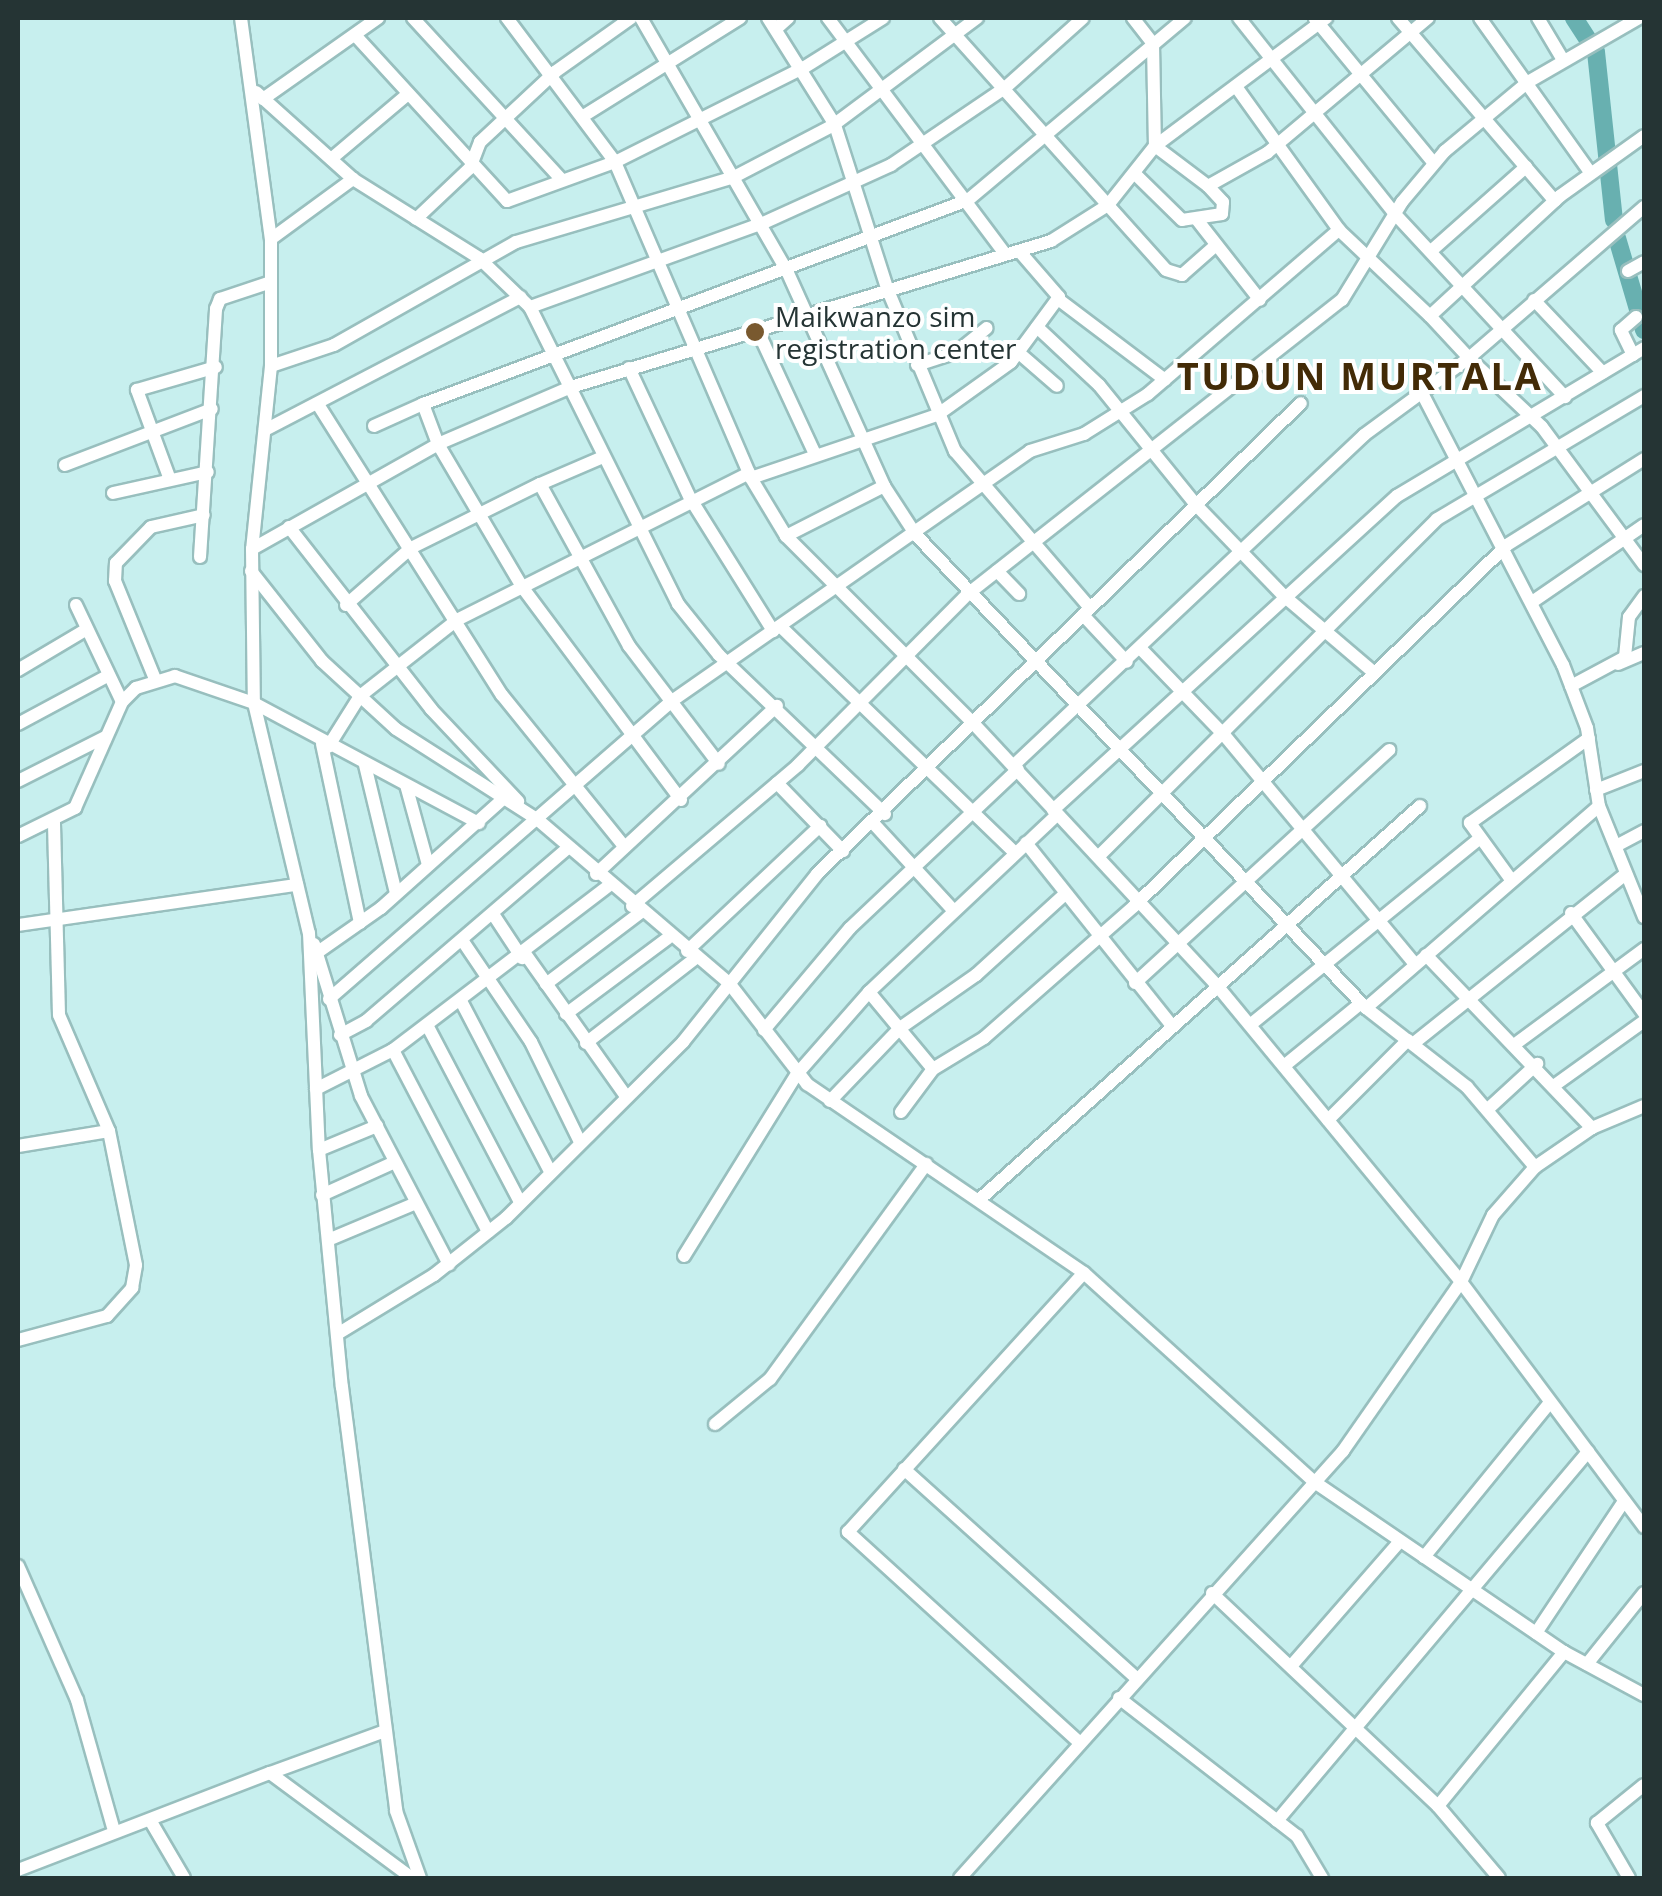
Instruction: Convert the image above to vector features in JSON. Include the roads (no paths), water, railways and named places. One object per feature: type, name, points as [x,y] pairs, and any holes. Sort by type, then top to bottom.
[{"type":"street","points":[[242,18],[259,95],[272,240],[268,284],[271,366],[251,571],[254,703],[297,885],[354,1076],[448,1264]]},
{"type":"street","points":[[259,95],[378,18]]},
{"type":"street","points":[[413,18],[510,116],[561,180]]},
{"type":"street","points":[[507,18],[555,72],[615,162],[750,476],[786,536],[834,591],[1016,767],[1219,988],[1461,1282],[1644,1527]]},
{"type":"street","points":[[416,220],[473,160],[480,142],[555,72],[631,18]]},
{"type":"street","points":[[641,18],[674,66],[787,271],[884,486],[916,535],[968,594],[1041,659],[1168,791],[1364,1005],[1488,1109],[1535,1167]]},
{"type":"street","points":[[585,115],[674,66],[740,18]]},
{"type":"street","points":[[788,18],[773,23],[805,67],[835,125],[887,288],[937,415],[978,486],[1127,662]]},
{"type":"street","points":[[828,18],[1004,252]]},
{"type":"street","points":[[355,36],[507,201],[615,162],[848,44],[883,18]]},
{"type":"street","points":[[940,18],[1174,275],[1216,245]]},
{"type":"street","points":[[271,366],[334,345],[479,258],[634,204],[734,177],[835,125],[977,18]]},
{"type":"street","points":[[265,430],[525,302],[761,224],[856,181],[922,147],[1006,88],[1083,18]]},
{"type":"street","points":[[1134,18],[1153,44],[1155,146]]},
{"type":"street","points":[[374,426],[556,352],[787,271],[968,200],[1186,18]]},
{"type":"street","points":[[1239,18],[1318,109],[1395,214],[1506,325],[1565,397]]},
{"type":"street","points":[[1398,18],[1556,201]]},
{"type":"street","points":[[1208,186],[1274,145],[1428,18]]},
{"type":"street","points":[[1480,18],[1598,166]]},
{"type":"street","points":[[1538,18],[1563,60]]},
{"type":"street","points":[[546,984],[777,784],[901,656],[968,594],[1149,446],[1276,356],[1342,300],[1395,214],[1433,162],[1528,82],[1563,60],[1637,18],[1644,34]]},
{"type":"street","points":[[252,549],[368,480],[438,444],[571,388],[694,345],[1004,252],[1020,252],[1108,205],[1155,146],[1277,59],[1320,20],[1433,162]]},
{"type":"street","points":[[1238,88],[1274,145],[1339,230],[1530,416],[1644,564]]},
{"type":"street","points":[[330,159],[408,94]]},
{"type":"street","points":[[259,95],[353,179],[479,258],[525,302],[556,352],[634,525],[678,604],[728,660],[885,814]]},
{"type":"street","points":[[1430,316],[1556,201],[1598,166],[1644,136]]},
{"type":"street","points":[[1134,174],[1182,220],[1198,222],[1225,208],[1208,186],[1155,146]]},
{"type":"street","points":[[1431,251],[1526,166]]},
{"type":"street","points":[[272,240],[353,179]]},
{"type":"street","points":[[764,1030],[850,928],[914,871],[1082,703],[1364,435],[1470,358],[1644,207]]},
{"type":"street","points":[[1198,222],[1260,300]]},
{"type":"street","points":[[330,999],[572,783],[669,703],[916,535],[978,486],[1030,452],[1121,413],[1165,380],[1339,230]]},
{"type":"street","points":[[1020,252],[1058,299],[1165,380]]},
{"type":"street","points":[[1628,272],[1644,262]]},
{"type":"street","points":[[200,557],[220,299],[268,284]]},
{"type":"street","points":[[360,922],[325,746],[360,696],[457,620],[634,525],[690,498],[750,476],[937,415],[1019,353],[1058,299]]},
{"type":"street","points":[[1534,300],[1603,373]]},
{"type":"street","points":[[684,1256],[797,1074],[869,992],[1284,596],[1397,496],[1458,454],[1565,397],[1639,351],[1621,330],[1636,317]]},
{"type":"street","points":[[756,327],[815,454]]},
{"type":"street","points":[[1037,327],[1121,413],[1197,506],[1284,596],[1372,671]]},
{"type":"street","points":[[917,365],[957,352],[987,328]]},
{"type":"street","points":[[1019,353],[1057,386]]},
{"type":"street","points":[[169,478],[139,388],[216,366]]},
{"type":"street","points":[[629,368],[690,498],[776,628],[932,766],[1015,853]]},
{"type":"street","points":[[1423,394],[1535,600],[1589,738],[1599,806],[1644,917]]},
{"type":"street","points":[[1099,856],[1225,736],[1437,518],[1644,396]]},
{"type":"street","points":[[339,1333],[448,1264],[520,1202],[683,1042],[790,902],[885,814],[1086,611],[1301,403]]},
{"type":"street","points":[[423,404],[438,444],[520,584],[628,736],[681,800]]},
{"type":"street","points":[[319,406],[502,695],[624,846]]},
{"type":"street","points":[[66,465],[151,427],[212,409]]},
{"type":"street","points":[[346,605],[411,548],[540,484],[603,458]]},
{"type":"street","points":[[901,1112],[934,1069],[984,1038],[1099,937],[1507,544],[1644,459]]},
{"type":"street","points":[[114,493],[208,472]]},
{"type":"street","points":[[540,484],[573,555],[669,703],[719,764]]},
{"type":"street","points":[[786,536],[884,486]]},
{"type":"street","points":[[155,680],[116,580],[116,562],[152,527],[204,515]]},
{"type":"street","points":[[1535,600],[1644,525]]},
{"type":"street","points":[[290,527],[346,605],[523,808]]},
{"type":"street","points":[[251,571],[322,661],[360,696],[431,754],[537,818],[668,938],[729,982],[797,1074],[830,1101],[980,1198],[1084,1274],[1313,1481],[1564,1652],[1644,1695]]},
{"type":"street","points":[[997,571],[1019,594]]},
{"type":"street","points":[[1616,665],[1625,657],[1633,606],[1644,596]]},
{"type":"street","points":[[76,605],[122,702]]},
{"type":"street","points":[[18,670],[87,629]]},
{"type":"street","points":[[1141,649],[1225,736],[1380,920],[1518,1042],[1592,1128]]},
{"type":"street","points":[[1571,686],[1644,653]]},
{"type":"street","points":[[18,724],[109,675]]},
{"type":"street","points":[[18,836],[54,821],[83,796],[122,702],[155,680],[197,680],[254,703],[325,746],[479,823]]},
{"type":"street","points":[[596,874],[681,800],[777,706]]},
{"type":"street","points":[[18,781],[105,738]]},
{"type":"street","points":[[1512,882],[1478,840],[1470,823],[1589,738]]},
{"type":"street","points":[[1136,983],[1244,878],[1389,750]]},
{"type":"street","points":[[365,765],[396,893]]},
{"type":"street","points":[[1596,790],[1644,771]]},
{"type":"street","points":[[777,784],[843,851]]},
{"type":"street","points":[[406,785],[428,865]]},
{"type":"street","points":[[318,952],[396,893],[505,796]]},
{"type":"street","points":[[980,1198],[1420,806]]},
{"type":"street","points":[[1284,1066],[1420,959],[1599,806]]},
{"type":"street","points":[[18,1340],[107,1316],[132,1288],[126,1192],[109,1131],[62,1026],[54,821]]},
{"type":"street","points":[[874,824],[954,911]]},
{"type":"street","points":[[586,1042],[692,954],[820,826]]},
{"type":"street","points":[[1616,846],[1644,831]]},
{"type":"street","points":[[1250,1025],[1478,840]]},
{"type":"street","points":[[1026,843],[1172,1026]]},
{"type":"street","points":[[340,1035],[462,940],[567,849]]},
{"type":"street","points":[[1328,1120],[1411,1042],[1571,913],[1627,883],[1644,883]]},
{"type":"street","points":[[18,925],[297,885]]},
{"type":"street","points":[[316,1088],[354,1076],[392,1050],[524,956],[608,886]]},
{"type":"street","points":[[830,1101],[900,1028],[976,975],[1066,894]]},
{"type":"street","points":[[1555,1085],[1644,1017],[1616,971],[1571,913]]},
{"type":"street","points":[[493,914],[626,1096]]},
{"type":"street","points":[[310,932],[322,1195],[384,1731],[396,1811],[420,1878]]},
{"type":"street","points":[[566,1014],[668,938]]},
{"type":"street","points":[[462,940],[492,979],[580,1140]]},
{"type":"street","points":[[1518,1042],[1644,949]]},
{"type":"street","points":[[869,992],[934,1069]]},
{"type":"street","points":[[461,1001],[550,1171]]},
{"type":"street","points":[[427,1025],[520,1202]]},
{"type":"street","points":[[392,1050],[488,1232]]},
{"type":"street","points":[[1488,1109],[1537,1064]]},
{"type":"street","points":[[960,1878],[1313,1481],[1461,1282],[1493,1215],[1535,1167],[1592,1128],[1644,1106]]},
{"type":"street","points":[[319,1150],[376,1126]]},
{"type":"street","points":[[18,1146],[109,1131]]},
{"type":"street","points":[[322,1195],[395,1162]]},
{"type":"street","points":[[715,1424],[770,1378],[926,1164]]},
{"type":"street","points":[[328,1240],[416,1203]]},
{"type":"street","points":[[1080,1742],[850,1539],[850,1526],[1084,1274]]},
{"type":"street","points":[[1424,1557],[1550,1404]]},
{"type":"street","points":[[1277,1820],[1477,1592],[1588,1452]]},
{"type":"street","points":[[904,1468],[1136,1678]]},
{"type":"street","points":[[1536,1632],[1624,1501]]},
{"type":"street","points":[[1292,1665],[1400,1541]]},
{"type":"street","points":[[18,1566],[77,1700],[113,1827]]},
{"type":"street","points":[[1212,1593],[1438,1806],[1498,1878]]},
{"type":"street","points":[[1587,1664],[1644,1593]]},
{"type":"street","points":[[1438,1806],[1564,1652]]},
{"type":"street","points":[[1118,1698],[1297,1836],[1322,1878]]},
{"type":"street","points":[[18,1870],[113,1827],[150,1820],[384,1731]]},
{"type":"street","points":[[270,1773],[412,1878]]},
{"type":"street","points":[[1629,1878],[1597,1823],[1644,1786]]},
{"type":"street","points":[[150,1820],[184,1878]]},
{"type":"waterway","points":[[1574,18],[1596,52],[1614,220]]},
{"type":"waterway","points":[[1617,238],[1644,330]]},
{"type":"place","name":"Maikwanzo sim registration center","points":[[755,332]]},
{"type":"district","name":"TUDUN MURTALA","points":[[1360,376]]}]
